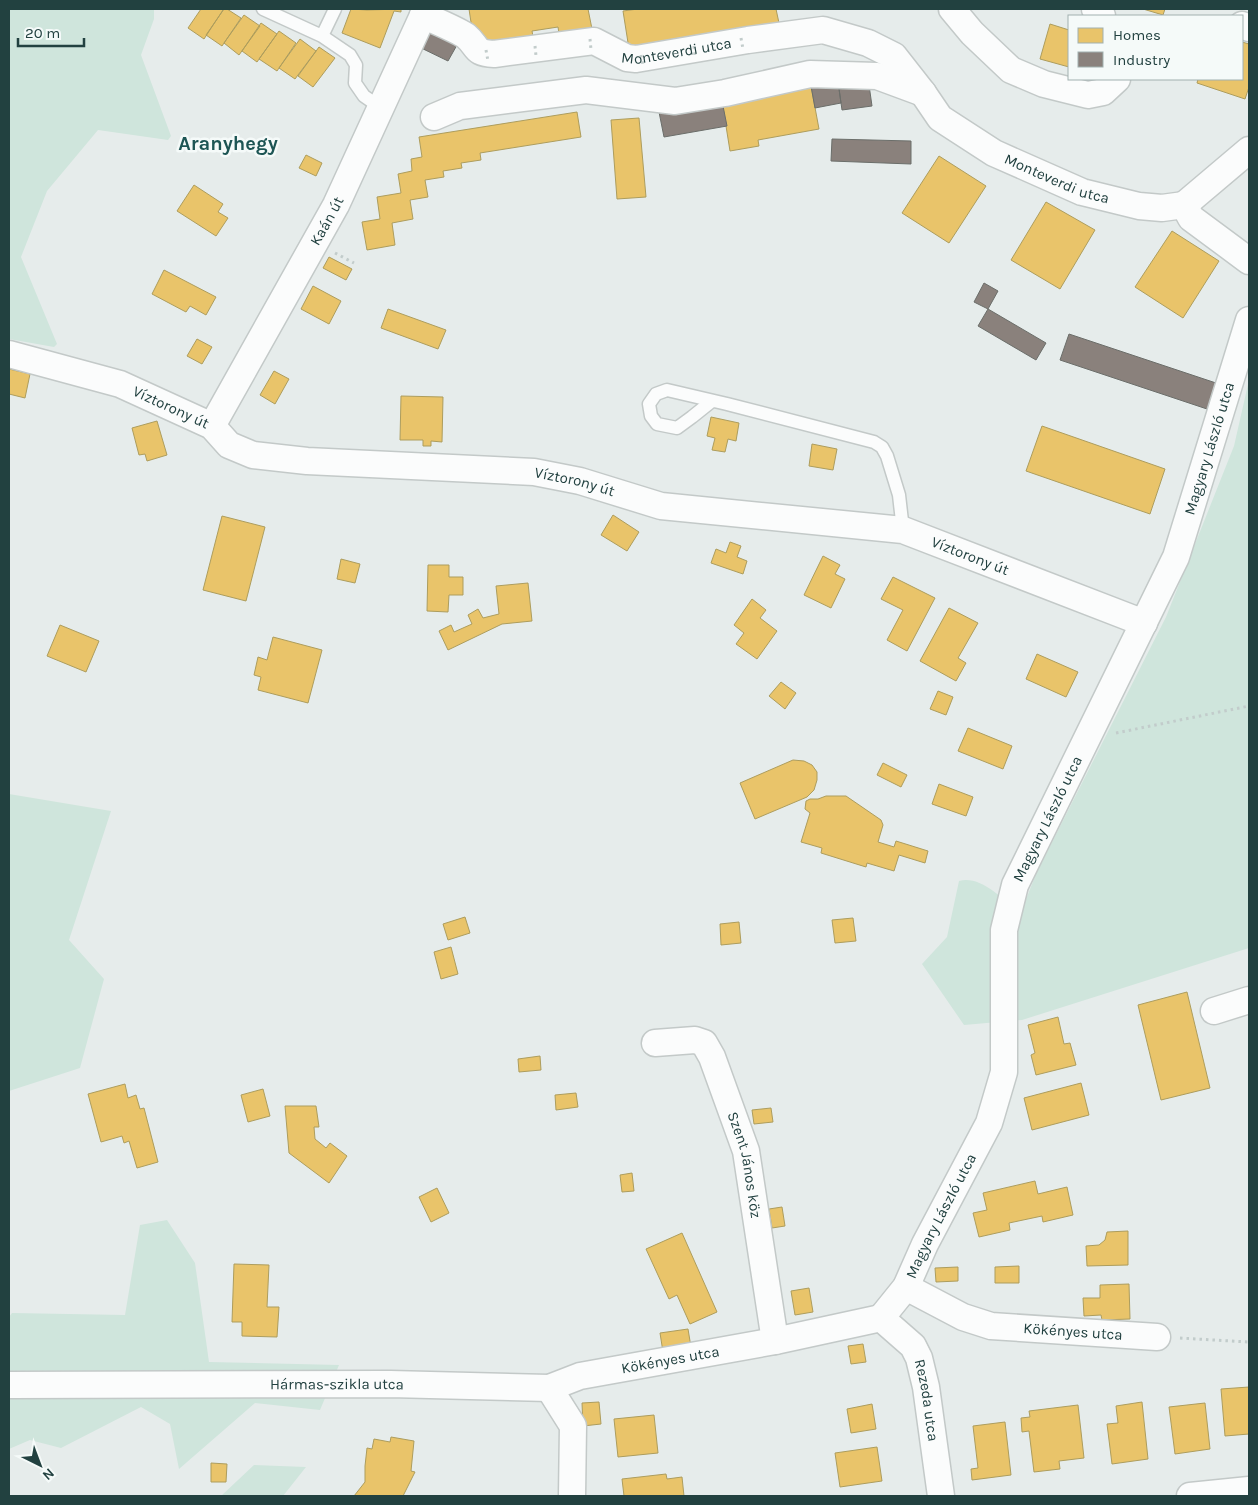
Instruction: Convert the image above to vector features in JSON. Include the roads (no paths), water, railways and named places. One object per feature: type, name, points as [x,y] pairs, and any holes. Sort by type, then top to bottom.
[{"type":"street","points":[[952,9],[972,33],[1012,70],[1044,84],[1088,95],[1104,92],[1116,80]]},
{"type":"street","name":"Monteverdi utca","points":[[424,12],[465,36],[474,47],[483,53],[494,54],[594,41],[627,58],[636,59],[748,40],[823,30],[868,43],[894,56],[940,118],[994,153],[1082,192],[1139,206],[1162,208],[1184,205]]},
{"type":"street","name":"Kaán út","points":[[212,426],[336,205],[424,12]]},
{"type":"street","points":[[434,117],[460,106],[586,90],[676,101],[725,93],[810,74],[877,76],[923,93]]},
{"type":"street","points":[[1249,150],[1184,205],[1191,218],[1249,261]]},
{"type":"street","name":"Magyary László utca","points":[[882,1318],[906,1287],[925,1244],[989,1123],[1004,1072],[1004,930],[1015,885],[1176,557],[1249,320]]},
{"type":"street","name":"Víztorony út","points":[[9,354],[120,384],[212,426],[229,445],[253,455],[307,461],[534,472],[580,481],[661,506],[902,530],[1144,623]]},
{"type":"street","points":[[1214,1011],[1249,1000]]},
{"type":"street","name":"Szent János köz","points":[[655,1043],[695,1040],[704,1044],[712,1056],[746,1151],[774,1341]]},
{"type":"street","name":"Kökényes utca","points":[[906,1287],[963,1318],[992,1326],[1157,1337]]},
{"type":"street","name":"Kökényes utca","points":[[549,1388],[580,1376],[774,1341],[882,1318]]},
{"type":"street","name":"Rezeda utca","points":[[882,1318],[913,1346],[919,1358],[926,1387],[941,1496]]},
{"type":"street","name":"Hármas-szikla utca","points":[[9,1385],[390,1384],[549,1388]]},
{"type":"street","points":[[549,1388],[573,1426],[572,1496]]},
{"type":"street","points":[[1190,1496],[1249,1490]]},
{"type":"lane","points":[[263,9],[322,36],[350,55],[356,65],[356,83],[364,96],[380,107]]},
{"type":"lane","points":[[322,36],[335,9]]},
{"type":"lane","points":[[712,401],[874,442],[882,447],[898,495],[902,530]]},
{"type":"district","name":"Aranyhegy","points":[[228,143]]}]
